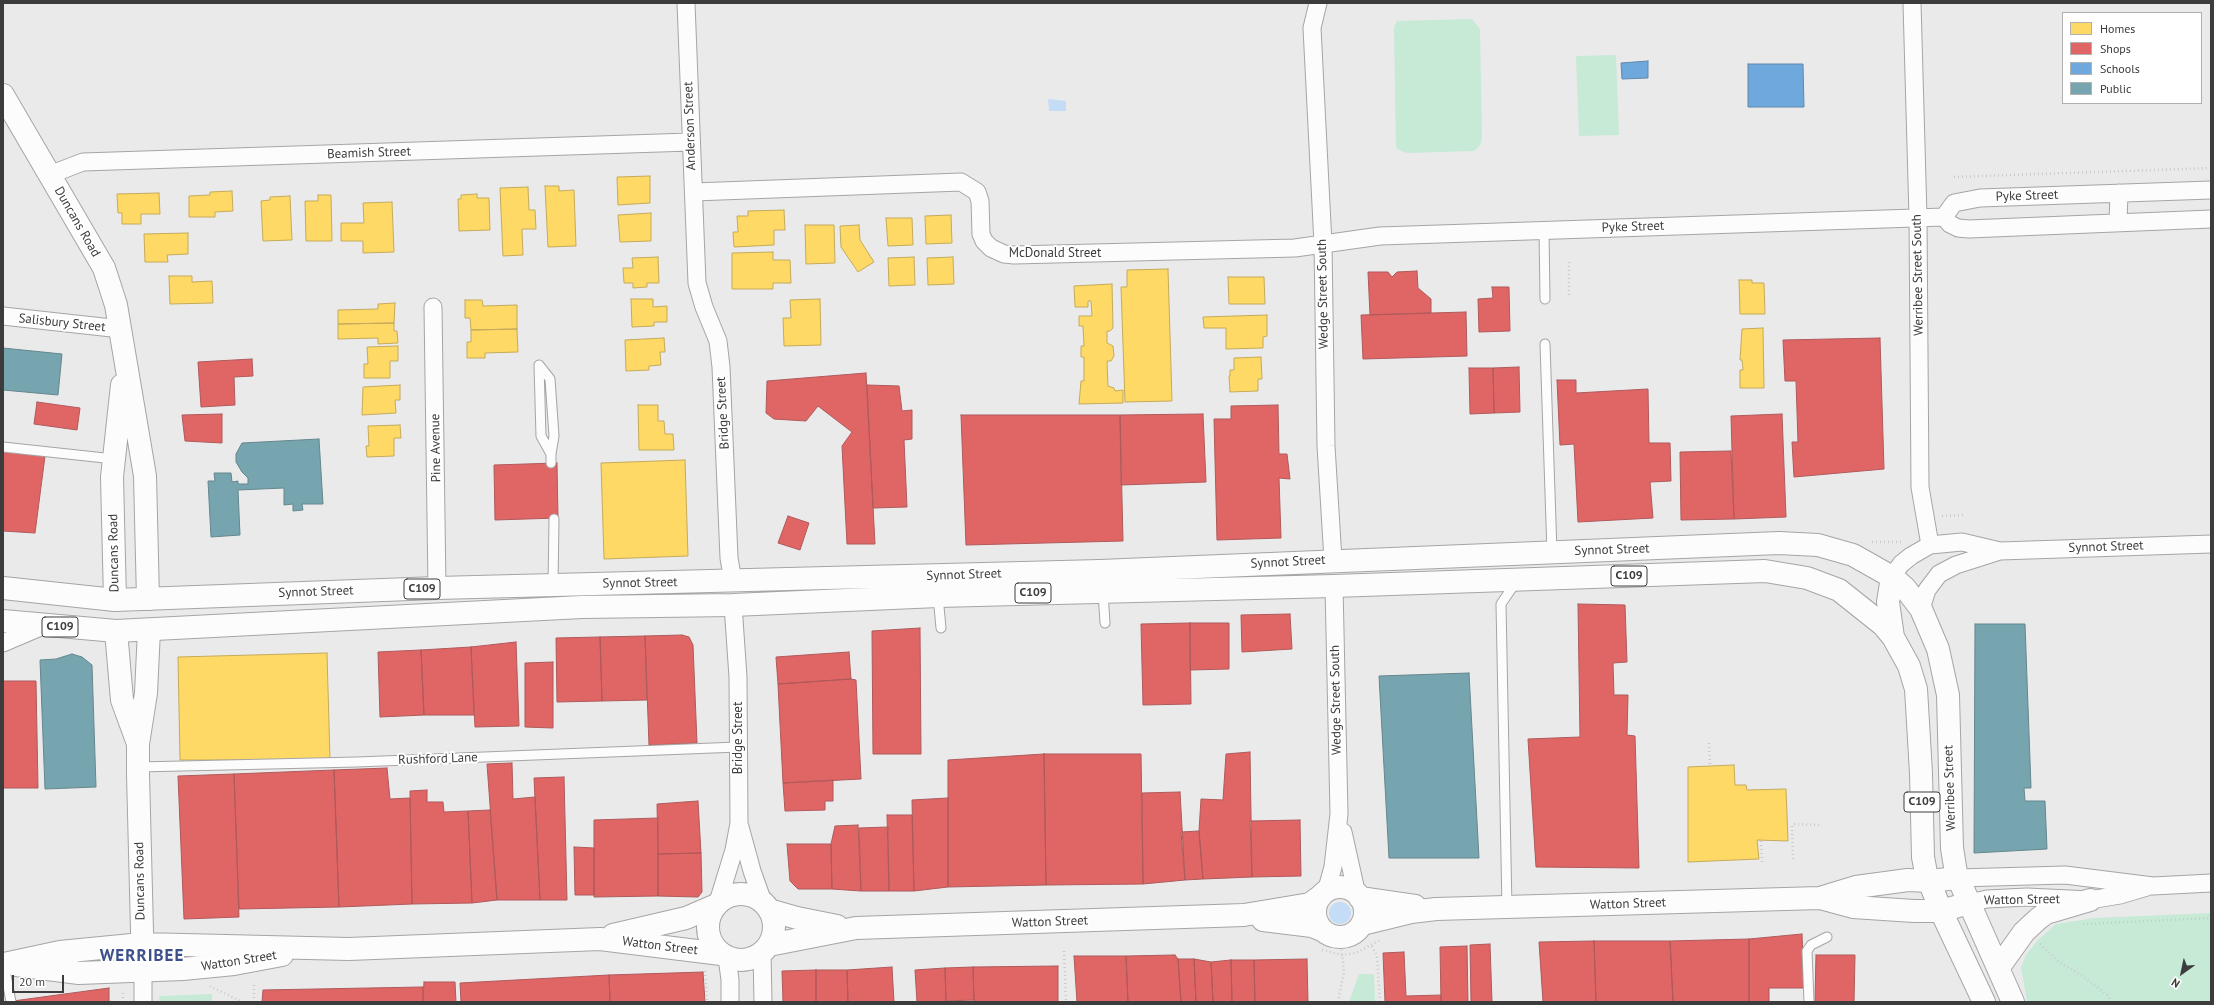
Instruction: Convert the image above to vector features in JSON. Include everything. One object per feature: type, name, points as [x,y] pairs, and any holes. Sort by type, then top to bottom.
[{"type":"main road","name":"Duncans Road","points":[[3,95],[104,268],[116,305],[121,329],[124,360],[145,476],[150,630],[146,693],[138,744],[143,970]]},
{"type":"main road","name":"Duncans Road","points":[[124,360],[112,477],[116,631],[122,700],[138,744]]},
{"type":"main road","name":"Synnot Street","points":[[1102,581],[1333,560],[1779,543],[1816,544],[1853,555],[1892,577]]},
{"type":"main road","points":[[1552,552],[1557,578]]},
{"type":"main road","points":[[1333,560],[1334,586]]},
{"type":"main road","name":"Synnot Street","points":[[3,588],[115,600],[437,588],[732,581],[938,586],[1102,581],[1334,586],[1765,571],[1807,578],[1839,590],[1883,625],[1893,637]]},
{"type":"main road","points":[[1892,577],[1888,602],[1893,637]]},
{"type":"main road","name":"Werribee Street","points":[[1892,577],[1905,588],[1921,609],[1938,649],[1948,695],[1948,760],[1952,848],[1958,878],[1999,967],[2013,1002]]},
{"type":"main road","points":[[732,581],[733,605]]},
{"type":"main road","name":"Synnot Street","points":[[3,621],[43,626],[116,631],[150,630],[582,607],[733,605],[938,586]]},
{"type":"main road","points":[[437,588],[448,613]]},
{"type":"main road","points":[[311,593],[313,621]]},
{"type":"main road","name":"C109","points":[[1893,637],[1909,666],[1916,689],[1922,773],[1923,857],[1929,881],[1941,911],[1984,1002]]},
{"type":"main road","name":"Watton Street","points":[[1362,924],[1411,912],[1436,909],[1820,898],[1856,887],[1908,880],[1929,881],[1958,878]]},
{"type":"main road","points":[[1339,888],[1346,888],[1359,896],[1365,911],[1362,924],[1353,934],[1331,943],[1315,917],[1315,910],[1323,894],[1339,888]]},
{"type":"main road","points":[[746,894],[766,906],[774,927],[766,949],[745,960],[718,958],[707,926],[709,916],[716,904],[726,897],[746,894]]},
{"type":"main road","name":"Watton Street","points":[[766,906],[811,921],[856,928],[1244,915],[1310,904],[1323,894]]},
{"type":"main road","name":"Watton Street","points":[[1359,896],[1436,909]]},
{"type":"main road","name":"Watton Street","points":[[1820,898],[1853,907],[1941,911],[1969,903]]},
{"type":"main road","points":[[1999,967],[2024,932],[2046,913],[2090,900]]},
{"type":"main road","name":"Watton Street","points":[[600,939],[686,918],[716,904]]},
{"type":"main road","name":"Watton Street","points":[[1244,915],[1265,920],[1312,926],[1331,943]]},
{"type":"main road","name":"Watton Street","points":[[766,949],[856,928]]},
{"type":"main road","name":"Watton Street","points":[[4,964],[60,952],[142,944],[270,946],[306,949],[600,939],[718,958]]},
{"type":"main road","name":"Watton Street","points":[[4,964],[78,973],[143,970],[234,964],[306,949]]},
{"type":"street","name":"Anderson Street","points":[[686,3],[690,142],[694,192],[694,248]]},
{"type":"street","name":"Wedge Street South","points":[[1305,3],[1312,28],[1323,244],[1326,446],[1333,560]]},
{"type":"street","name":"Wedge Street South","points":[[1312,28],[1318,3]]},
{"type":"street","name":"Werribee Street South","points":[[1912,3],[1918,218],[1920,487],[1930,545]]},
{"type":"street","name":"Beamish Street","points":[[50,175],[83,162],[690,142]]},
{"type":"street","name":"McDonald Street","points":[[694,192],[961,182],[977,192],[980,201],[981,234],[984,241],[991,248],[1004,254],[1014,255],[1295,248],[1323,244]]},
{"type":"street","name":"Pyke Street","points":[[1323,244],[1380,236],[1944,217],[1950,207],[1960,201],[1980,198],[2211,190]]},
{"type":"street","points":[[2118,222],[2119,193]]},
{"type":"street","points":[[1944,217],[1950,224],[1958,228],[1969,229],[2211,219]]},
{"type":"street","name":"Bridge Street","points":[[694,248],[697,283],[704,307],[718,341],[721,367],[729,558],[732,581]]},
{"type":"street","name":"Pine Avenue","points":[[433,307],[437,588]]},
{"type":"street","name":"Salisbury Street","points":[[3,316],[121,329]]},
{"type":"street","name":"Synnot Street","points":[[1892,577],[1901,564],[1911,556],[1930,545],[1962,542],[2000,551],[2211,544]]},
{"type":"street","name":"Synnot Street","points":[[1921,609],[1926,590],[1939,574],[1956,565],[2000,551]]},
{"type":"street","name":"Wedge Street South","points":[[1323,894],[1333,867],[1339,814],[1334,586]]},
{"type":"street","name":"Bridge Street","points":[[716,904],[734,850],[739,823],[738,670],[733,605]]},
{"type":"street","points":[[3,643],[43,626]]},
{"type":"street","name":"Wedge Street South","points":[[1339,814],[1359,896]]},
{"type":"street","name":"Bridge Street","points":[[739,823],[752,871],[766,906]]},
{"type":"street","name":"Watton Street","points":[[1958,878],[2065,875],[2153,886],[2211,883]]},
{"type":"street","name":"Watton Street","points":[[1969,903],[1987,899],[2027,898],[2090,900],[2120,895],[2153,886]]},
{"type":"street","points":[[763,1002],[766,949]]},
{"type":"street","points":[[718,958],[730,980],[730,1002]]},
{"type":"street","points":[[142,1002],[143,970]]},
{"type":"lane","points":[[1544,230],[1545,299]]},
{"type":"lane","points":[[1545,344],[1552,552]]},
{"type":"lane","points":[[539,365],[541,436],[551,459]]},
{"type":"lane","points":[[3,446],[114,459]]},
{"type":"lane","points":[[553,585],[554,519]]},
{"type":"lane","points":[[1507,908],[1501,604],[1518,579]]},
{"type":"lane","points":[[1102,581],[1106,623]]},
{"type":"lane","points":[[938,586],[941,628]]},
{"type":"lane","name":"Rushford Lane","points":[[138,767],[357,762],[738,747]]},
{"type":"lane","points":[[1809,1002],[1807,951],[1811,945],[1827,937]]},
{"type":"lane","points":[[4,964],[11,1002]]},
{"type":"path","points":[[1954,177],[2211,168]]},
{"type":"path","points":[[1569,262],[1569,298]]},
{"type":"path","points":[[1935,516],[1963,515]]},
{"type":"path","points":[[1709,743],[1710,766]]},
{"type":"path","points":[[1793,859],[1792,826],[1794,824],[1821,825]]},
{"type":"path","points":[[1761,840],[1762,862]]},
{"type":"path","points":[[2081,924],[2211,918]]},
{"type":"path","points":[[1331,943],[1356,953],[1372,946],[1382,939]]},
{"type":"path","points":[[2037,941],[2058,961],[2084,977],[2112,1002]]},
{"type":"path","points":[[1331,943],[1344,971],[1338,1002]]},
{"type":"path","points":[[1372,946],[1377,956],[1380,1002]]},
{"type":"path","points":[[1064,951],[1066,1002]]},
{"type":"path","points":[[707,1002],[718,958]]},
{"type":"path","points":[[254,982],[254,1002]]},
{"type":"path","points":[[210,986],[242,1002]]},
{"type":"path","points":[[123,989],[123,1002]]},
{"type":"green space","points":[[1472,19],[1480,29],[1482,139],[1480,145],[1474,151],[1407,153],[1399,150],[1396,147],[1394,27],[1397,21]]},
{"type":"green space","points":[[1616,55],[1619,135],[1579,136],[1576,56]]},
{"type":"green space","points":[[2211,913],[2211,1002],[2027,1002],[2021,967],[2026,955],[2037,941],[2056,924],[2094,918]]},
{"type":"green space","points":[[1359,974],[1374,974],[1375,1002],[1349,1002]]},
{"type":"green space","points":[[212,994],[212,1002],[160,1002],[159,996]]},
{"type":"water","points":[[1048,99],[1066,101],[1066,111],[1049,111]]},
{"type":"water","points":[[1340,902],[1348,905],[1351,913],[1348,921],[1340,924],[1332,921],[1329,913],[1332,905]]},
{"type":"building: Homes","points":[[650,176],[650,203],[618,205],[617,177]]},
{"type":"building: Homes","points":[[545,186],[559,186],[559,191],[574,190],[576,246],[548,247]]},
{"type":"building: Homes","points":[[528,187],[529,210],[535,210],[536,229],[522,229],[523,255],[503,256],[500,188]]},
{"type":"building: Homes","points":[[232,191],[233,211],[215,212],[215,217],[189,217],[189,196],[210,195],[210,192]]},
{"type":"building: Homes","points":[[159,193],[160,214],[141,214],[141,224],[122,224],[122,213],[118,213],[117,194]]},
{"type":"building: Homes","points":[[477,194],[477,198],[489,198],[490,230],[459,231],[458,199],[461,199],[461,195]]},
{"type":"building: Homes","points":[[318,195],[331,195],[332,241],[306,241],[305,201],[318,201]]},
{"type":"building: Homes","points":[[290,196],[292,240],[263,241],[261,201],[270,200],[270,197]]},
{"type":"building: Homes","points":[[392,202],[394,252],[363,253],[363,241],[341,241],[341,223],[364,223],[363,203]]},
{"type":"building: Homes","points":[[784,210],[785,230],[774,230],[774,245],[734,247],[733,232],[738,232],[737,216],[748,216],[748,211]]},
{"type":"building: Homes","points":[[651,213],[651,241],[620,242],[618,215]]},
{"type":"building: Homes","points":[[951,215],[952,243],[926,244],[925,216]]},
{"type":"building: Homes","points":[[886,218],[912,218],[913,245],[888,246]]},
{"type":"building: Homes","points":[[805,225],[834,225],[835,263],[806,264]]},
{"type":"building: Homes","points":[[859,225],[860,240],[874,262],[858,272],[841,247],[840,226]]},
{"type":"building: Homes","points":[[188,233],[188,254],[167,255],[168,262],[145,262],[144,234]]},
{"type":"building: Homes","points":[[773,252],[773,260],[790,260],[791,283],[773,283],[773,289],[732,289],[732,253]]},
{"type":"building: Homes","points":[[658,257],[659,283],[647,283],[647,287],[633,288],[633,283],[624,283],[623,268],[633,268],[632,258]]},
{"type":"building: Homes","points":[[914,257],[915,285],[889,286],[888,258]]},
{"type":"building: Homes","points":[[953,257],[954,284],[928,285],[927,258]]},
{"type":"building: Homes","points":[[1168,269],[1172,401],[1125,402],[1121,287],[1127,287],[1127,270]]},
{"type":"building: Homes","points":[[169,276],[192,276],[192,282],[212,281],[213,303],[170,304]]},
{"type":"building: Homes","points":[[1228,277],[1264,277],[1265,304],[1229,304]]},
{"type":"building: Homes","points":[[1739,280],[1752,280],[1752,283],[1764,283],[1765,314],[1740,314]]},
{"type":"building: Homes","points":[[1112,284],[1113,328],[1110,331],[1107,331],[1107,343],[1113,346],[1114,356],[1111,361],[1107,361],[1108,386],[1114,388],[1115,391],[1123,390],[1123,403],[1079,404],[1081,381],[1084,381],[1084,357],[1081,357],[1081,346],[1084,346],[1083,326],[1079,326],[1079,316],[1092,316],[1091,301],[1088,301],[1088,307],[1075,307],[1074,286]]},
{"type":"building: Homes","points":[[631,299],[653,299],[653,307],[667,306],[667,322],[654,322],[654,326],[632,327]]},
{"type":"building: Homes","points":[[820,299],[821,345],[784,346],[783,318],[791,318],[790,300]]},
{"type":"building: Homes","points":[[465,300],[482,300],[483,306],[517,305],[517,329],[471,330],[470,318],[465,318]]},
{"type":"building: Homes","points":[[395,303],[394,323],[338,324],[338,310],[378,309],[378,304]]},
{"type":"building: Homes","points":[[1267,315],[1267,336],[1263,337],[1263,348],[1226,349],[1226,328],[1204,328],[1203,317]]},
{"type":"building: Homes","points":[[394,323],[394,331],[397,331],[398,343],[378,344],[378,338],[338,339],[338,324]]},
{"type":"building: Homes","points":[[1763,328],[1764,388],[1740,388],[1740,370],[1743,370],[1742,360],[1740,360],[1742,329]]},
{"type":"building: Homes","points":[[517,329],[518,352],[485,353],[485,358],[467,358],[467,342],[471,342],[471,330]]},
{"type":"building: Homes","points":[[664,338],[665,352],[660,352],[661,365],[649,366],[649,370],[626,371],[625,340]]},
{"type":"building: Homes","points":[[398,346],[398,361],[390,361],[390,378],[364,378],[364,364],[368,364],[367,347]]},
{"type":"building: Homes","points":[[1261,357],[1262,379],[1258,379],[1258,391],[1230,392],[1229,376],[1230,370],[1234,370],[1234,358]]},
{"type":"building: Homes","points":[[400,385],[400,400],[395,400],[396,413],[362,415],[363,387]]},
{"type":"building: Homes","points":[[638,405],[658,405],[658,421],[664,421],[665,434],[673,434],[674,450],[639,450]]},
{"type":"building: Homes","points":[[400,425],[401,438],[394,438],[394,456],[367,457],[366,446],[369,446],[368,426]]},
{"type":"building: Homes","points":[[685,460],[688,556],[604,559],[601,463]]},
{"type":"building: Homes","points":[[327,653],[330,760],[180,760],[178,657]]},
{"type":"building: Homes","points":[[1734,765],[1735,785],[1746,785],[1747,790],[1786,789],[1788,841],[1757,840],[1759,859],[1688,862],[1688,767]]},
{"type":"building: Shops","points":[[1417,271],[1418,288],[1431,299],[1431,313],[1370,315],[1368,272],[1388,272],[1392,277],[1397,272]]},
{"type":"building: Shops","points":[[1492,287],[1509,287],[1510,331],[1479,332],[1478,299],[1493,298]]},
{"type":"building: Shops","points":[[1466,312],[1467,356],[1363,359],[1361,315]]},
{"type":"building: Shops","points":[[1880,338],[1884,469],[1794,477],[1792,442],[1798,442],[1796,381],[1785,381],[1783,340]]},
{"type":"building: Shops","points":[[252,359],[253,376],[234,377],[235,405],[201,407],[198,362]]},
{"type":"building: Shops","points":[[1519,367],[1520,412],[1494,413],[1493,368]]},
{"type":"building: Shops","points":[[1469,368],[1493,368],[1494,413],[1470,414]]},
{"type":"building: Shops","points":[[866,373],[875,544],[847,544],[842,446],[852,432],[818,406],[806,421],[774,419],[766,413],[767,381]]},
{"type":"building: Shops","points":[[1557,380],[1576,380],[1576,393],[1648,389],[1649,443],[1670,443],[1671,481],[1650,482],[1653,518],[1578,522],[1574,444],[1560,445]]},
{"type":"building: Shops","points":[[867,385],[899,386],[902,411],[912,410],[912,439],[904,440],[907,507],[873,508]]},
{"type":"building: Shops","points":[[37,402],[80,408],[77,430],[34,424]]},
{"type":"building: Shops","points":[[1278,405],[1279,454],[1287,454],[1290,479],[1279,478],[1281,538],[1217,540],[1214,419],[1231,419],[1231,406]]},
{"type":"building: Shops","points":[[222,414],[222,443],[185,441],[182,415]]},
{"type":"building: Shops","points":[[1203,414],[1206,482],[1121,485],[1120,415]]},
{"type":"building: Shops","points":[[1782,414],[1786,517],[1734,519],[1731,416]]},
{"type":"building: Shops","points":[[961,415],[1120,415],[1123,541],[966,545]]},
{"type":"building: Shops","points":[[3,451],[45,456],[35,533],[3,531]]},
{"type":"building: Shops","points":[[1731,451],[1734,519],[1681,520],[1680,452]]},
{"type":"building: Shops","points":[[557,463],[558,518],[495,520],[494,465]]},
{"type":"building: Shops","points":[[788,516],[809,523],[800,550],[778,543]]},
{"type":"building: Shops","points":[[1578,604],[1625,605],[1627,662],[1613,663],[1614,695],[1628,695],[1627,735],[1635,736],[1639,868],[1536,867],[1528,739],[1580,737]]},
{"type":"building: Shops","points":[[1290,614],[1292,649],[1242,652],[1241,615]]},
{"type":"building: Shops","points":[[1190,623],[1191,704],[1143,705],[1141,624]]},
{"type":"building: Shops","points":[[1190,623],[1229,623],[1229,669],[1190,670]]},
{"type":"building: Shops","points":[[920,628],[921,754],[873,754],[872,631]]},
{"type":"building: Shops","points":[[682,635],[689,637],[693,645],[697,743],[649,745],[645,636]]},
{"type":"building: Shops","points":[[645,636],[647,700],[602,701],[600,637]]},
{"type":"building: Shops","points":[[600,637],[602,701],[557,702],[556,638]]},
{"type":"building: Shops","points":[[516,642],[519,726],[475,727],[471,647]]},
{"type":"building: Shops","points":[[471,647],[474,715],[424,715],[421,650]]},
{"type":"building: Shops","points":[[421,650],[424,715],[380,717],[378,652]]},
{"type":"building: Shops","points":[[849,652],[851,679],[778,684],[776,657]]},
{"type":"building: Shops","points":[[553,662],[553,728],[525,727],[525,663]]},
{"type":"building: Shops","points":[[851,679],[856,680],[861,779],[783,783],[778,684]]},
{"type":"building: Shops","points":[[3,681],[36,681],[38,788],[3,788]]},
{"type":"building: Shops","points":[[1250,752],[1252,877],[1203,879],[1199,831],[1201,799],[1223,800],[1226,754]]},
{"type":"building: Shops","points":[[1044,754],[1141,754],[1143,884],[1046,885]]},
{"type":"building: Shops","points":[[1044,754],[1046,885],[948,887],[948,760]]},
{"type":"building: Shops","points":[[512,763],[513,799],[535,797],[540,900],[497,900],[487,764]]},
{"type":"building: Shops","points":[[387,768],[390,799],[410,798],[412,904],[339,907],[334,770]]},
{"type":"building: Shops","points":[[334,770],[339,907],[239,909],[234,774]]},
{"type":"building: Shops","points":[[234,774],[239,917],[184,919],[178,776]]},
{"type":"building: Shops","points":[[564,777],[567,900],[540,900],[534,778]]},
{"type":"building: Shops","points":[[833,780],[833,801],[825,801],[825,810],[785,811],[783,783]]},
{"type":"building: Shops","points":[[427,790],[427,802],[443,802],[444,812],[468,811],[472,903],[412,904],[410,791]]},
{"type":"building: Shops","points":[[1180,792],[1185,880],[1143,884],[1142,793]]},
{"type":"building: Shops","points":[[948,798],[948,887],[914,891],[912,800]]},
{"type":"building: Shops","points":[[698,801],[701,853],[658,854],[657,804]]},
{"type":"building: Shops","points":[[490,810],[497,900],[472,903],[468,811]]},
{"type":"building: Shops","points":[[887,815],[912,815],[914,891],[889,891]]},
{"type":"building: Shops","points":[[658,818],[658,896],[594,897],[594,820]]},
{"type":"building: Shops","points":[[1300,820],[1301,876],[1252,877],[1250,821]]},
{"type":"building: Shops","points":[[858,825],[861,891],[832,889],[831,844],[835,826]]},
{"type":"building: Shops","points":[[888,827],[889,891],[861,891],[859,828]]},
{"type":"building: Shops","points":[[1199,831],[1203,879],[1185,880],[1181,832]]},
{"type":"building: Shops","points":[[787,844],[831,844],[832,889],[798,889],[790,881]]},
{"type":"building: Shops","points":[[574,847],[594,848],[594,895],[575,895]]},
{"type":"building: Shops","points":[[701,853],[702,892],[698,897],[658,896],[658,854]]},
{"type":"building: Shops","points":[[1802,934],[1804,988],[1769,988],[1769,1002],[1749,1002],[1749,939]]},
{"type":"building: Shops","points":[[1749,939],[1749,1002],[1673,1002],[1670,941]]},
{"type":"building: Shops","points":[[1594,941],[1670,941],[1673,1002],[1596,1002]]},
{"type":"building: Shops","points":[[1594,941],[1596,1002],[1543,1002],[1539,942]]},
{"type":"building: Shops","points":[[1490,944],[1492,1002],[1471,1002],[1470,945]]},
{"type":"building: Shops","points":[[1467,946],[1468,1002],[1441,1002],[1440,947]]},
{"type":"building: Shops","points":[[1404,952],[1406,996],[1441,995],[1441,1002],[1385,1002],[1383,953]]},
{"type":"building: Shops","points":[[1175,955],[1178,959],[1181,1002],[1128,1002],[1126,956]]},
{"type":"building: Shops","points":[[1816,955],[1855,955],[1854,1002],[1815,1002]]},
{"type":"building: Shops","points":[[1074,956],[1126,956],[1128,1002],[1077,1002]]},
{"type":"building: Shops","points":[[1178,959],[1194,959],[1196,1002],[1181,1002]]},
{"type":"building: Shops","points":[[1194,959],[1211,962],[1213,1002],[1196,1002]]},
{"type":"building: Shops","points":[[1307,959],[1308,1002],[1255,1002],[1254,960]]},
{"type":"building: Shops","points":[[1231,960],[1232,1002],[1213,1002],[1211,962]]},
{"type":"building: Shops","points":[[1231,960],[1254,960],[1255,1002],[1232,1002]]},
{"type":"building: Shops","points":[[1058,966],[1058,1002],[974,1002],[973,967]]},
{"type":"building: Shops","points":[[892,967],[894,1002],[848,1002],[847,970]]},
{"type":"building: Shops","points":[[973,967],[974,1000],[946,1001],[945,968]]},
{"type":"building: Shops","points":[[945,968],[946,1002],[917,1002],[915,970]]},
{"type":"building: Shops","points":[[816,970],[847,970],[848,1002],[816,1002]]},
{"type":"building: Shops","points":[[816,970],[816,1002],[783,1002],[782,971]]},
{"type":"building: Shops","points":[[703,972],[705,1002],[610,1002],[609,975]]},
{"type":"building: Shops","points":[[609,975],[610,1002],[461,1002],[460,983]]},
{"type":"building: Shops","points":[[424,982],[455,982],[456,1002],[423,1002]]},
{"type":"building: Shops","points":[[423,987],[423,1002],[262,1002],[263,990]]},
{"type":"building: Shops","points":[[109,988],[109,1002],[13,1002],[13,1001]]},
{"type":"building: Schools","points":[[1648,61],[1648,78],[1622,79],[1621,63]]},
{"type":"building: Schools","points":[[1748,64],[1803,64],[1804,107],[1748,107]]},
{"type":"building: Public","points":[[3,348],[62,354],[58,395],[3,390]]},
{"type":"building: Public","points":[[319,439],[323,504],[302,504],[303,510],[293,511],[293,504],[284,505],[284,488],[238,490],[240,535],[211,537],[208,481],[215,481],[214,473],[231,473],[232,482],[238,481],[238,484],[248,484],[248,478],[236,462],[236,454],[242,443]]},
{"type":"building: Public","points":[[1975,624],[2025,624],[2031,788],[2024,788],[2025,801],[2045,801],[2047,849],[1974,853]]},
{"type":"building: Public","points":[[72,654],[82,657],[92,665],[96,787],[45,789],[40,660],[56,659]]},
{"type":"building: Public","points":[[1469,673],[1479,858],[1389,858],[1379,676]]},
{"type":"district","name":"WERRIBEE","points":[[142,956]]}]
